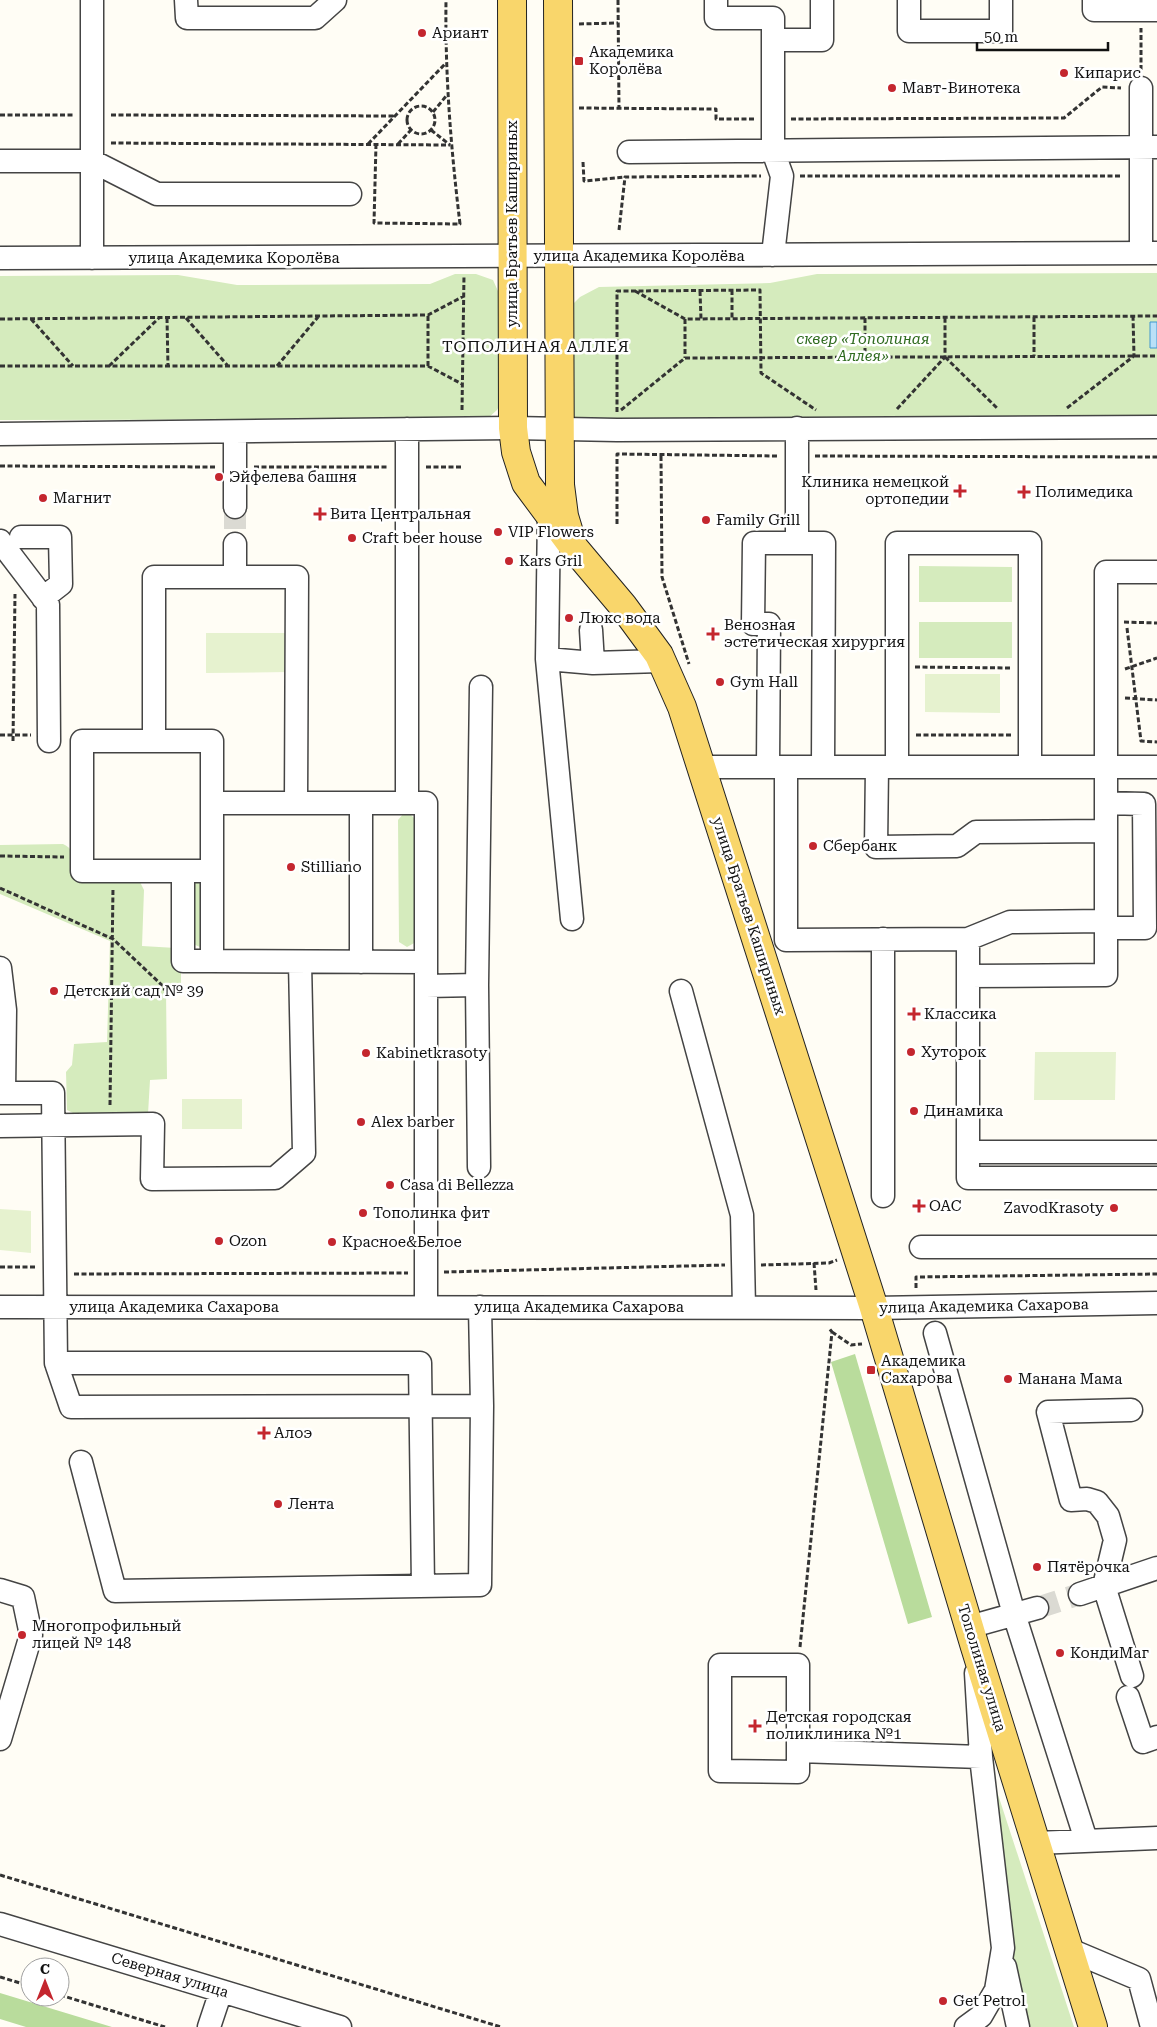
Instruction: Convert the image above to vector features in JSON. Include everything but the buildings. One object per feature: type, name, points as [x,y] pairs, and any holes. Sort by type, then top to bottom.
[{"type":"main road","name":"улица Братьев Кашириных","points":[[512,0],[513,428],[516,452],[526,483],[575,549],[623,606],[662,661],[682,706],[874,1308]]},
{"type":"main road","name":"улица Братьев Кашириных","points":[[558,0],[560,485],[564,516],[575,549]]},
{"type":"main road","name":"Тополиная улица","points":[[874,1308],[972,1637],[1094,2027]]},
{"type":"street","points":[[92,0],[92,258]]},
{"type":"street","points":[[186,0],[187,18],[315,18],[335,0]]},
{"type":"street","points":[[716,0],[716,18],[773,18],[773,151],[782,176],[773,255]]},
{"type":"street","points":[[773,40],[822,40],[822,0]]},
{"type":"street","points":[[909,0],[909,31],[1001,31],[1001,0]]},
{"type":"street","points":[[1094,0],[1094,10],[1149,10]]},
{"type":"street","points":[[1140,88],[1149,147],[1142,176],[1149,253]]},
{"type":"street","points":[[629,152],[1149,147]]},
{"type":"street","points":[[0,161],[92,152],[157,194],[350,194]]},
{"type":"street","name":"улица Академика Королёва","points":[[0,258],[1149,253]]},
{"type":"street","points":[[0,434],[513,428],[1157,428]]},
{"type":"street","points":[[797,428],[797,543]]},
{"type":"street","points":[[407,430],[407,803]]},
{"type":"street","points":[[235,432],[235,507]]},
{"type":"street","points":[[549,514],[547,659],[572,919]]},
{"type":"street","points":[[43,598],[61,584],[60,537],[11,539],[15,561],[43,598],[48,604],[49,738]]},
{"type":"street","points":[[1030,767],[1030,542],[897,543],[897,735],[887,767],[876,847],[957,846],[976,832],[1106,831]]},
{"type":"street","points":[[823,767],[824,543],[754,543],[753,624],[769,624],[786,940],[968,939],[1010,922],[1106,924],[1145,928],[1144,804],[1106,803]]},
{"type":"street","points":[[235,544],[235,577]]},
{"type":"street","points":[[968,976],[1106,975],[1106,686],[1116,622],[1106,572],[1157,572]]},
{"type":"street","points":[[154,741],[154,577],[297,577],[296,803]]},
{"type":"street","points":[[591,630],[593,663]]},
{"type":"street","points":[[547,659],[593,663],[662,661]]},
{"type":"street","points":[[479,1167],[476,985],[481,687]]},
{"type":"street","points":[[212,871],[82,871],[82,741],[212,741],[212,803],[212,871],[212,961]]},
{"type":"street","points":[[702,767],[1157,767]]},
{"type":"street","points":[[212,803],[426,803],[426,1307]]},
{"type":"street","points":[[360,962],[361,803]]},
{"type":"street","points":[[183,871],[183,961],[426,962]]},
{"type":"street","points":[[883,939],[883,1196]]},
{"type":"street","points":[[968,939],[968,1178],[1157,1178]]},
{"type":"street","points":[[0,1126],[153,1124],[152,1179],[275,1178],[304,1153],[300,962]]},
{"type":"street","points":[[0,968],[5,1010],[2,1093],[53,1092],[56,1363],[72,1407],[482,1406]]},
{"type":"street","points":[[426,986],[476,985]]},
{"type":"street","points":[[681,992],[742,1215],[744,1307]]},
{"type":"street","points":[[969,1152],[1157,1152]]},
{"type":"street","points":[[921,1247],[1157,1246]]},
{"type":"street","name":"улица Академика Сахарова","points":[[0,1307],[874,1308],[1157,1303]]},
{"type":"street","points":[[81,1462],[114,1591],[480,1585],[482,1406],[480,1307]]},
{"type":"street","points":[[935,1333],[1014,1614],[1086,1840]]},
{"type":"street","points":[[56,1363],[420,1363],[419,1406],[423,1586]]},
{"type":"street","points":[[1131,1410],[1048,1412],[1071,1500],[1087,1499],[1097,1502],[1108,1516],[1115,1540],[1104,1586],[1143,1742],[1157,1737]]},
{"type":"street","points":[[1080,1594],[1157,1568]]},
{"type":"street","points":[[0,1590],[23,1597],[31,1635],[0,1739]]},
{"type":"street","points":[[1018,2027],[1009,1993],[1003,1948],[981,1757],[972,1637],[1014,1614],[1037,1608]]},
{"type":"street","points":[[720,1665],[798,1665],[798,1750],[798,1772],[720,1771],[720,1665]]},
{"type":"street","points":[[798,1750],[981,1757]]},
{"type":"street","points":[[1036,1843],[1157,1838]]},
{"type":"street","name":"Северная улица","points":[[0,1924],[340,2027]]},
{"type":"street","points":[[966,2027],[981,2016],[996,1990],[1003,1948]]},
{"type":"street","points":[[1070,1950],[1139,1979],[1152,2027]]},
{"type":"street","points":[[209,2027],[221,1991]]},
{"type":"path","points":[[376,144],[374,223],[460,224],[450,145],[445,64],[446,0]]},
{"type":"path","points":[[618,0],[619,108]]},
{"type":"path","points":[[579,108],[716,109],[716,119],[1064,118],[1102,88],[1140,88],[1149,10]]},
{"type":"path","points":[[579,33],[579,23],[618,23]]},
{"type":"path","points":[[368,144],[445,64]]},
{"type":"path","points":[[433,112],[447,95]]},
{"type":"path","points":[[579,98],[580,117]]},
{"type":"path","points":[[407,104],[412,108]]},
{"type":"path","points":[[427,107],[433,112],[435,121],[431,130],[418,134],[412,130],[407,119],[412,108],[427,107]]},
{"type":"path","points":[[0,115],[396,116]]},
{"type":"path","points":[[398,144],[412,130]]},
{"type":"path","points":[[431,130],[450,145]]},
{"type":"path","points":[[92,152],[368,144],[450,145]]},
{"type":"path","points":[[582,154],[584,182],[625,177],[1142,176]]},
{"type":"path","points":[[619,230],[625,177]]},
{"type":"path","points":[[462,416],[464,276]]},
{"type":"path","points":[[732,290],[732,318]]},
{"type":"path","points":[[817,410],[761,373],[761,358],[760,318],[760,290],[617,291],[617,414],[685,358],[761,358],[865,358],[1157,356]]},
{"type":"path","points":[[634,291],[685,318],[1157,316]]},
{"type":"path","points":[[700,291],[700,318]]},
{"type":"path","points":[[0,319],[428,315],[464,296]]},
{"type":"path","points":[[428,315],[428,366]]},
{"type":"path","points":[[277,366],[318,316]]},
{"type":"path","points":[[1133,316],[1134,356]]},
{"type":"path","points":[[891,415],[945,357],[945,317]]},
{"type":"path","points":[[1034,317],[1034,356]]},
{"type":"path","points":[[108,366],[160,318]]},
{"type":"path","points":[[167,318],[168,366]]},
{"type":"path","points":[[186,318],[229,366]]},
{"type":"path","points":[[685,318],[685,358]]},
{"type":"path","points":[[864,318],[865,358]]},
{"type":"path","points":[[30,319],[74,366]]},
{"type":"path","points":[[1066,409],[1134,356]]},
{"type":"path","points":[[945,357],[1004,415]]},
{"type":"path","points":[[0,366],[428,366],[462,384]]},
{"type":"path","points":[[617,524],[617,454],[661,456],[1157,457]]},
{"type":"path","points":[[661,456],[662,577],[692,672]]},
{"type":"path","points":[[13,741],[15,561]]},
{"type":"path","points":[[1157,623],[1116,622],[1133,666],[1141,741],[1157,742]]},
{"type":"path","points":[[1106,686],[1133,666],[1157,658]]},
{"type":"path","points":[[897,667],[1030,668]]},
{"type":"path","points":[[1106,686],[1136,699],[1157,700]]},
{"type":"path","points":[[0,735],[49,738]]},
{"type":"path","points":[[897,735],[1030,735]]},
{"type":"path","points":[[0,856],[82,857]]},
{"type":"path","points":[[110,1125],[114,871]]},
{"type":"path","points":[[0,888],[113,939],[166,989],[112,989]]},
{"type":"path","points":[[798,1665],[832,1332],[817,1308],[814,1263]]},
{"type":"path","points":[[914,1307],[916,1277],[1157,1274]]},
{"type":"path","points":[[0,1875],[501,2027]]},
{"type":"path","points":[[0,1977],[20,1983]]},
{"type":"path","points":[[70,1998],[165,2027]]},
{"type":"green space","name":"сквер «Тополиная Аллея»","points":[[1157,273],[1157,420],[579,420],[572,415],[572,305],[580,297],[599,287],[770,283],[817,274]]},
{"type":"green space","points":[[455,274],[476,274],[493,280],[502,300],[502,400],[497,410],[487,419],[0,420],[0,276],[178,275],[237,285],[430,284]]},
{"type":"green space","points":[[919,566],[1012,567],[1012,602],[919,602]]},
{"type":"green space","points":[[919,622],[1012,622],[1012,658],[919,658]]},
{"type":"green space","points":[[206,633],[289,633],[289,672],[206,673]]},
{"type":"green space","points":[[925,674],[1000,674],[1000,713],[925,712]]},
{"type":"green space","points":[[404,813],[409,813],[416,820],[416,942],[407,947],[399,942],[398,820]]},
{"type":"green space","points":[[63,844],[71,850],[73,855],[74,880],[140,882],[144,890],[142,946],[176,948],[181,955],[181,989],[166,990],[167,1079],[150,1080],[148,1114],[75,1114],[67,1110],[66,1072],[72,1065],[74,1044],[107,1042],[110,941],[0,894],[0,845]]},
{"type":"green space","points":[[197,881],[202,881],[204,946],[200,947],[193,944],[194,884]]},
{"type":"green space","points":[[1035,1052],[1116,1052],[1115,1100],[1034,1100]]},
{"type":"green space","points":[[182,1099],[242,1099],[242,1129],[182,1129]]},
{"type":"green space","points":[[0,1209],[31,1211],[31,1253],[0,1250]]},
{"type":"green space","points":[[855,1354],[932,1617],[908,1624],[831,1362]]},
{"type":"green space","points":[[990,1770],[1074,2027],[1028,2027],[1008,1974]]},
{"type":"green space","points":[[0,1993],[20,1999],[20,2007],[46,2007],[112,2027],[26,2027],[0,2019]]},
{"type":"water","points":[[1150,322],[1157,322],[1157,348],[1150,348]]},
{"type":"tunnel","points":[[235,507],[235,544]]},
{"type":"tunnel","points":[[1037,1608],[1080,1594]]},
{"type":"place","name":"Ариант","points":[[422,33]]},
{"type":"place","name":"Академика Королёва","points":[[579,61]]},
{"type":"place","name":"Кипарис","points":[[1064,73]]},
{"type":"place","name":"Мавт-Винотека","points":[[892,88]]},
{"type":"place","name":"Эйфелева башня","points":[[219,477]]},
{"type":"place","name":"Клиника немецкой ортопедии","points":[[960,491]]},
{"type":"place","name":"Полимедика","points":[[1024,492]]},
{"type":"place","name":"Магнит","points":[[43,498]]},
{"type":"place","name":"Вита Центральная","points":[[320,514]]},
{"type":"place","name":"Family Grill","points":[[706,520]]},
{"type":"place","name":"VIP Flowers","points":[[498,532]]},
{"type":"place","name":"Craft beer house","points":[[352,538]]},
{"type":"place","name":"Kars Gril","points":[[509,561]]},
{"type":"place","name":"Люкс вода","points":[[569,618]]},
{"type":"place","name":"Венозная эстетическая хирургия","points":[[713,634]]},
{"type":"place","name":"Gym Hall","points":[[720,682]]},
{"type":"place","name":"Сбербанк","points":[[813,846]]},
{"type":"place","name":"Stilliano","points":[[291,867]]},
{"type":"place","name":"Детский сад № 39","points":[[54,991]]},
{"type":"place","name":"Классика","points":[[914,1014]]},
{"type":"place","name":"Хуторок","points":[[911,1052]]},
{"type":"place","name":"Kabinetkrasoty","points":[[366,1053]]},
{"type":"place","name":"Динамика","points":[[914,1111]]},
{"type":"place","name":"Alex barber","points":[[361,1122]]},
{"type":"place","name":"Casa di Bellezza","points":[[390,1185]]},
{"type":"place","name":"ОАС","points":[[919,1206]]},
{"type":"place","name":"ZavodKrasoty","points":[[1114,1208]]},
{"type":"place","name":"Тополинка фит","points":[[363,1213]]},
{"type":"place","name":"Ozon","points":[[219,1241]]},
{"type":"place","name":"Красное&Белое","points":[[332,1242]]},
{"type":"place","name":"Академика Сахарова","points":[[871,1370]]},
{"type":"place","name":"Манана Мама","points":[[1008,1379]]},
{"type":"place","name":"Алоэ","points":[[264,1433]]},
{"type":"place","name":"Лента","points":[[278,1504]]},
{"type":"place","name":"Пятёрочка","points":[[1037,1567]]},
{"type":"place","name":"Многопрофильный лицей № 148","points":[[22,1635]]},
{"type":"place","name":"КондиМаг","points":[[1060,1653]]},
{"type":"place","name":"Детская городская поликлиника №1","points":[[755,1726]]},
{"type":"place","name":"Get Petrol","points":[[943,2001]]},
{"type":"district","name":"ТОПОЛИНАЯ АЛЛЕЯ","points":[[536,346]]}]
